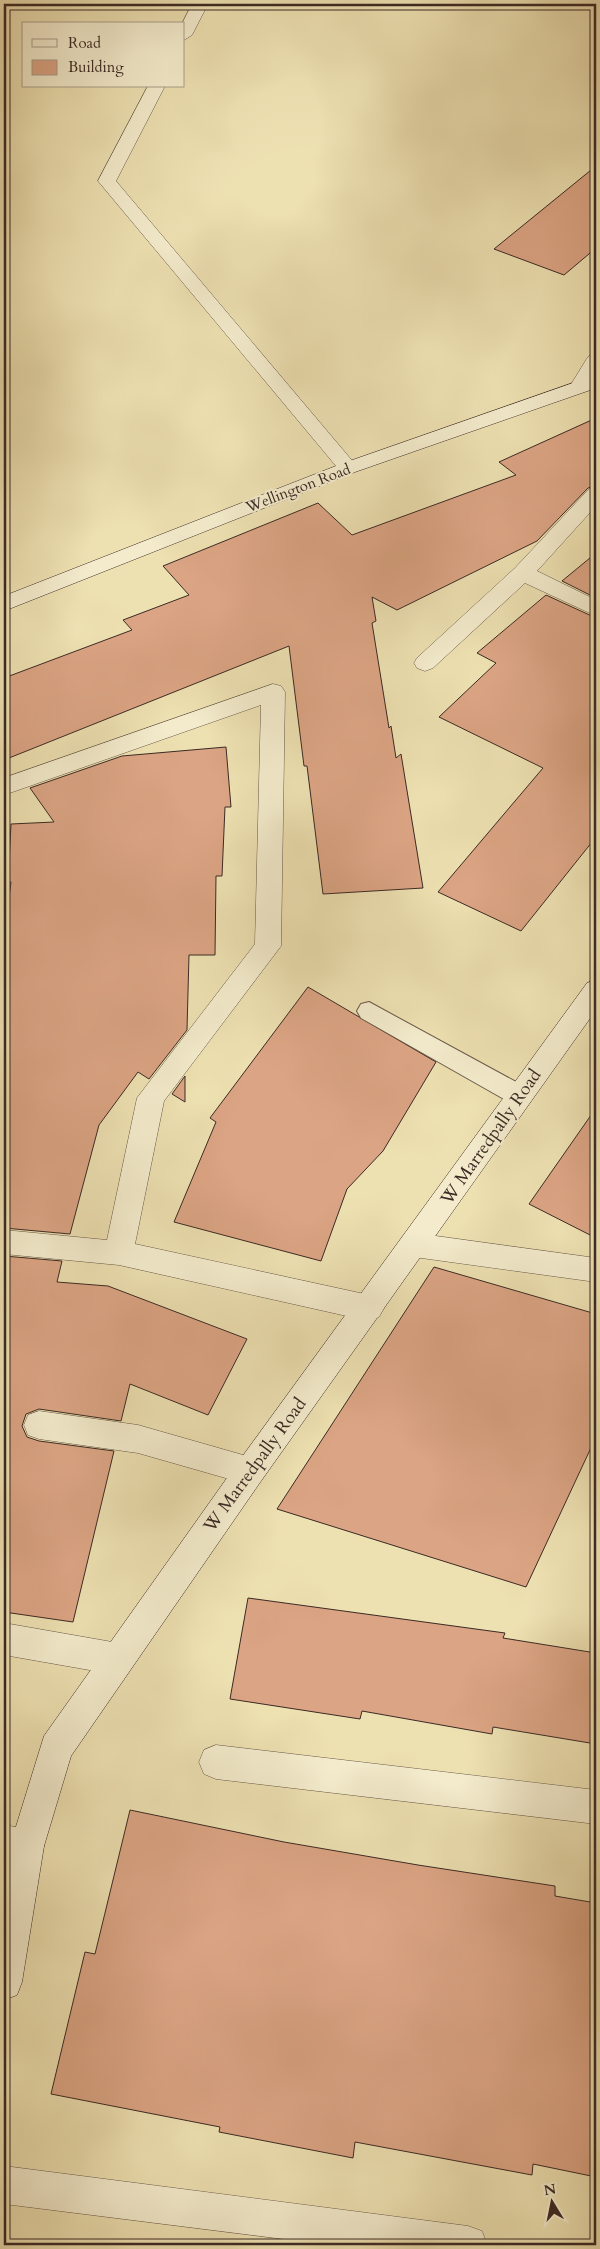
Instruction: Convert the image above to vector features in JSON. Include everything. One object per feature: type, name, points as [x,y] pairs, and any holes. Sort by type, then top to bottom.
[{"type":"street","points":[[185,33],[200,4]]},
{"type":"street","points":[[156,88],[107,181],[348,468]]},
{"type":"street","points":[[588,383],[596,360]]},
{"type":"street","name":"Wellington Road","points":[[4,604],[348,468],[588,383]]},
{"type":"street","points":[[426,663],[523,573],[596,494]]},
{"type":"street","points":[[523,573],[596,609]]},
{"type":"street","points":[[4,788],[273,692],[268,946],[151,1098],[119,1253]]},
{"type":"street","name":"W Marredpally Road","points":[[4,1982],[16,1844],[56,1748],[250,1470],[369,1308],[596,990]]},
{"type":"street","points":[[4,1242],[119,1253],[369,1308]]},
{"type":"street","points":[[414,1245],[596,1270]]},
{"type":"street","points":[[39,1425],[138,1439],[250,1470]]},
{"type":"street","points":[[4,1639],[118,1659]]},
{"type":"street","points":[[216,1762],[596,1808]]},
{"type":"street","points":[[4,2185],[468,2245]]},
{"type":"lane","points":[[369,1011],[520,1096]]},
{"type":"building","points":[[596,166],[596,248],[564,275],[494,249]]},
{"type":"building","points":[[596,418],[596,485],[588,488],[537,541],[397,610],[372,597],[376,621],[372,623],[389,728],[391,726],[396,758],[401,754],[423,888],[323,894],[307,766],[304,766],[289,646],[4,760],[4,678],[132,630],[123,620],[189,595],[163,566],[318,503],[352,535],[516,475],[499,462]]},
{"type":"building","points":[[596,553],[596,598],[562,581]]},
{"type":"building","points":[[546,595],[596,618],[596,837],[521,931],[438,892],[543,768],[439,717],[496,663],[477,653]]},
{"type":"building","points":[[226,747],[231,807],[225,807],[222,876],[216,876],[215,955],[189,955],[187,1030],[149,1079],[138,1072],[99,1125],[70,1234],[4,1228],[4,937],[11,882],[8,882],[11,824],[54,822],[30,788],[122,756]]},
{"type":"building","points":[[308,987],[436,1062],[383,1151],[347,1189],[321,1261],[174,1222],[216,1122],[210,1118]]},
{"type":"building","points":[[185,1076],[185,1102],[172,1094]]},
{"type":"building","points":[[596,1108],[596,1238],[529,1204]]},
{"type":"building","points":[[4,1256],[62,1261],[57,1282],[108,1286],[247,1339],[208,1415],[130,1384],[121,1421],[39,1409],[26,1414],[22,1426],[27,1437],[39,1441],[114,1451],[73,1622],[4,1612]]},
{"type":"building","points":[[434,1267],[596,1314],[596,1437],[526,1587],[277,1509]]},
{"type":"building","points":[[248,1598],[505,1633],[503,1638],[596,1653],[596,1744],[493,1727],[492,1734],[362,1711],[360,1719],[230,1699]]},
{"type":"building","points":[[130,1810],[284,1842],[555,1886],[555,1896],[596,1903],[596,2177],[533,2164],[532,2175],[355,2142],[353,2158],[219,2132],[220,2127],[51,2094],[85,1952],[95,1954]]}]
